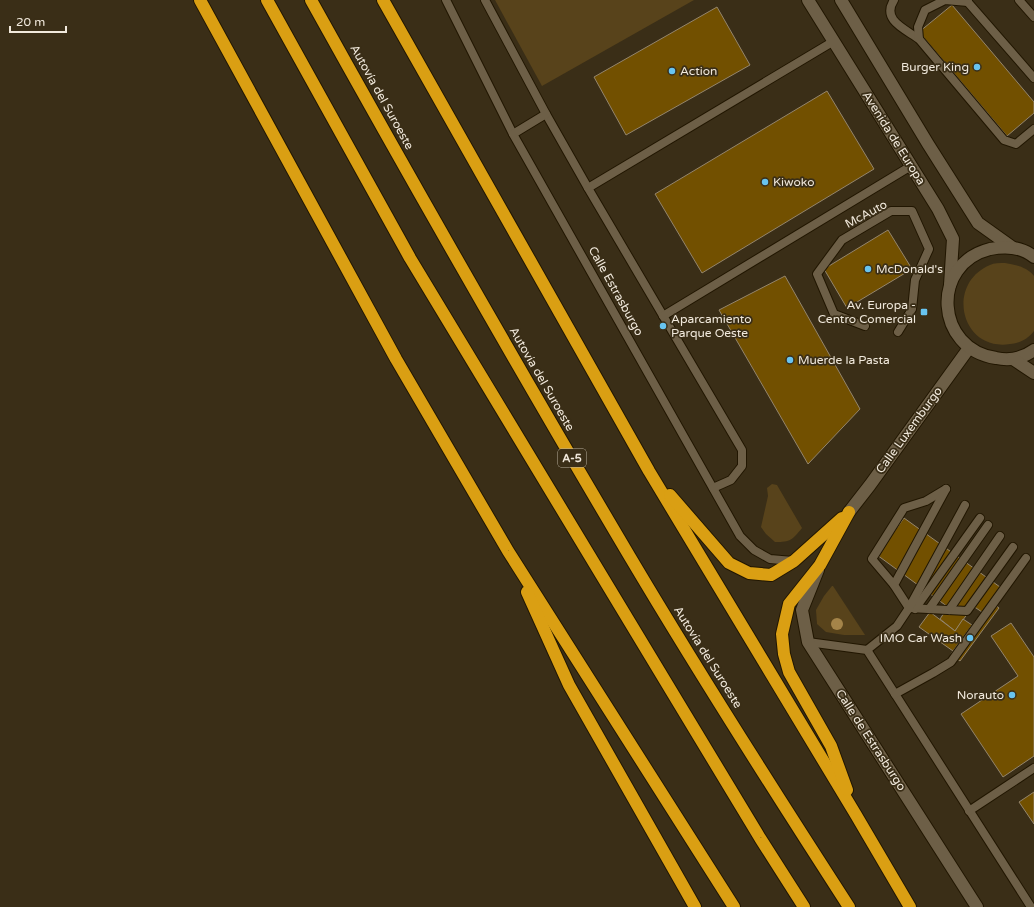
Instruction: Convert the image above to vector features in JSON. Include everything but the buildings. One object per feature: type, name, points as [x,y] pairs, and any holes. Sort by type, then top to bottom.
[{"type":"highway","points":[[200,0],[396,359],[508,551],[734,907]]},
{"type":"highway","points":[[267,0],[410,258],[760,838],[804,907]]},
{"type":"highway","name":"Autovía del Suroeste","points":[[311,0],[442,235],[631,559],[770,785],[849,907]]},
{"type":"highway","points":[[383,0],[649,472],[910,907]]},
{"type":"highway","points":[[649,472],[729,563],[749,573],[771,575],[794,561],[849,512]]},
{"type":"highway","points":[[849,512],[820,565],[789,604],[782,634],[784,654],[790,672],[831,746],[856,815]]},
{"type":"highway","points":[[508,551],[569,685],[695,907]]},
{"type":"street","name":"Avenida de Europa","points":[[808,0],[938,209],[953,239],[950,285],[947,302],[949,320],[957,335],[969,348]]},
{"type":"street","points":[[844,1],[928,144],[978,224],[1013,248]]},
{"type":"street","points":[[950,285],[957,271],[968,259],[982,251],[997,247],[1013,248],[1033,254]]},
{"type":"street","points":[[969,348],[986,357],[1013,359],[1027,355],[1034,350]]},
{"type":"street","name":"Calle Luxemburgo","points":[[849,512],[969,348]]},
{"type":"street","points":[[1013,359],[1034,373]]},
{"type":"street","name":"Calle de Estrasburgo","points":[[820,565],[802,610],[808,642],[977,907]]},
{"type":"lane","name":"Calle Estrasburgo","points":[[446,0],[513,134],[740,536],[754,550],[770,559],[794,561]]},
{"type":"lane","points":[[485,0],[546,114],[588,188],[742,450],[742,466],[731,480],[713,488]]},
{"type":"lane","points":[[894,0],[890,9],[894,22],[919,39],[1004,140],[1016,144],[1034,129]]},
{"type":"lane","points":[[919,39],[918,27],[925,10],[945,0],[967,1],[1032,72]]},
{"type":"lane","points":[[1019,0],[1034,17]]},
{"type":"lane","points":[[588,188],[834,41]]},
{"type":"lane","points":[[513,134],[546,114]]},
{"type":"lane","points":[[663,316],[911,166]]},
{"type":"lane","name":"McAuto","points":[[865,326],[834,314],[817,274],[842,240],[891,211],[912,211],[929,250],[915,280],[912,309],[898,332]]},
{"type":"lane","points":[[894,585],[946,489],[926,501],[904,508],[872,558],[912,609]]},
{"type":"lane","points":[[912,609],[965,505]]},
{"type":"lane","points":[[808,642],[867,650],[897,626],[912,609],[980,518]]},
{"type":"lane","points":[[929,609],[988,525]]},
{"type":"lane","points":[[949,610],[1000,536]]},
{"type":"lane","points":[[912,609],[966,611],[1013,547]]},
{"type":"lane","points":[[895,694],[951,662],[1026,558]]},
{"type":"lane","points":[[867,650],[1031,907]]},
{"type":"lane","points":[[969,811],[1034,768]]},
{"type":"shaded area","points":[[495,0],[694,0],[542,86]]},
{"type":"shaded area","points":[[1005,263],[1025,268],[1034,276],[1034,331],[1024,340],[1017,343],[993,344],[980,338],[970,328],[965,315],[964,300],[967,286],[976,274],[992,264]]},
{"type":"shaded area","points":[[772,484],[777,485],[802,528],[791,540],[785,542],[775,542],[761,527],[768,496],[767,488]]},
{"type":"shaded area","points":[[832,586],[865,635],[844,635],[826,632],[817,624],[816,610]]},
{"type":"place","name":"Burger King","points":[[977,67]]},
{"type":"place","name":"Action","points":[[672,71]]},
{"type":"place","name":"Kiwoko","points":[[765,182]]},
{"type":"place","name":"McDonald's","points":[[868,269]]},
{"type":"place","name":"Av. Europa - Centro Comercial","points":[[924,312]]},
{"type":"place","name":"Aparcamiento Parque Oeste","points":[[663,326]]},
{"type":"place","name":"Muerde la Pasta","points":[[790,360]]},
{"type":"place","name":"IMO Car Wash","points":[[970,638]]},
{"type":"place","name":"Norauto","points":[[1012,695]]}]
